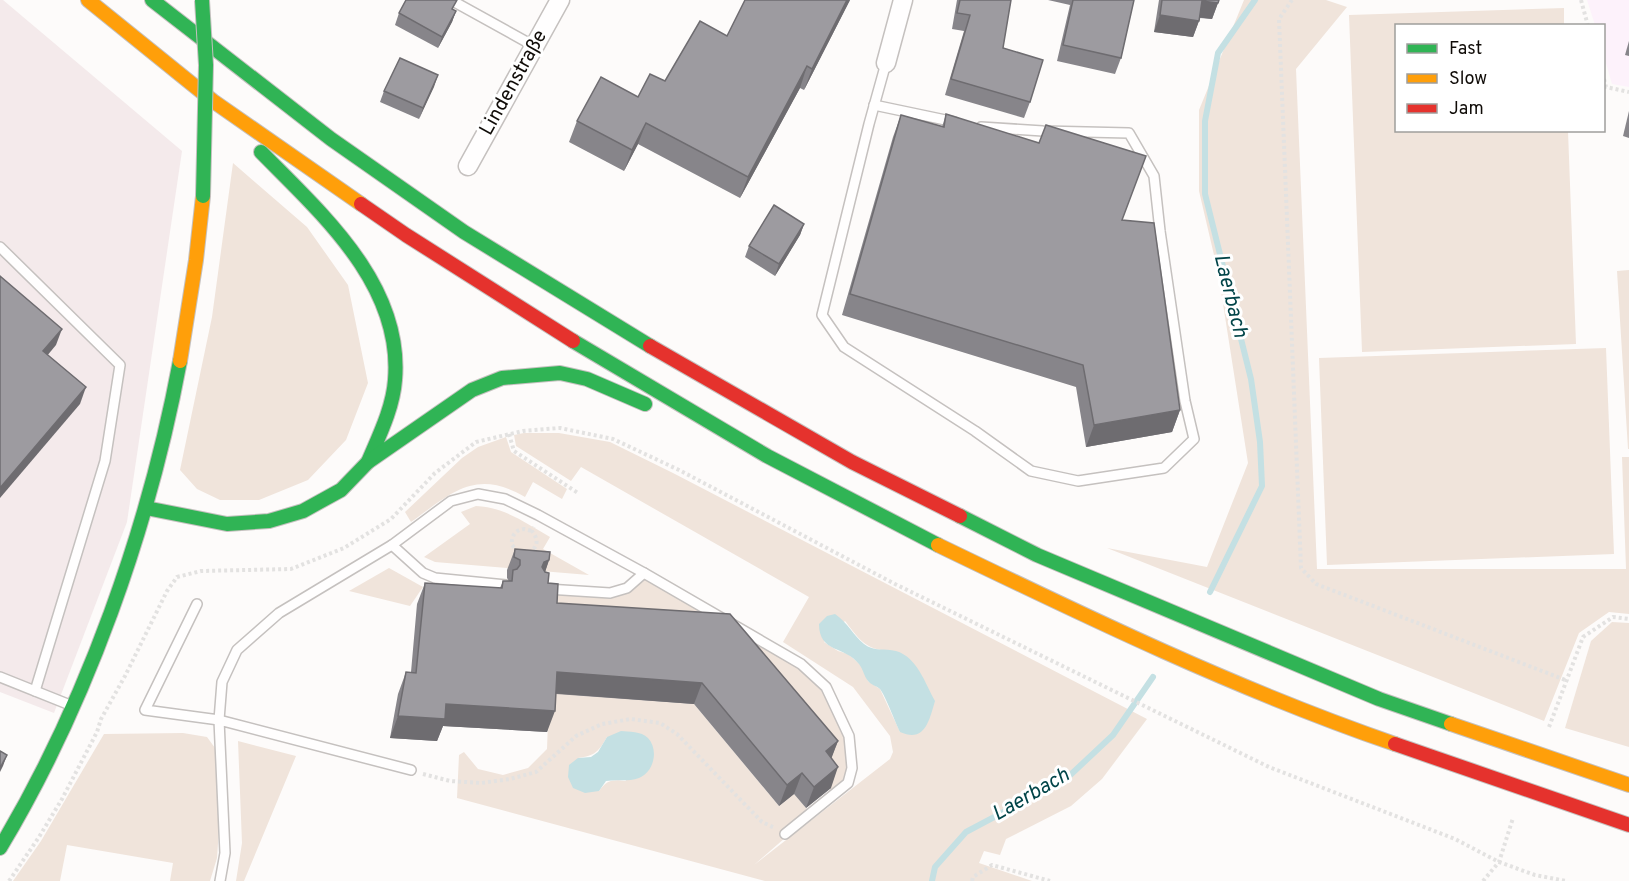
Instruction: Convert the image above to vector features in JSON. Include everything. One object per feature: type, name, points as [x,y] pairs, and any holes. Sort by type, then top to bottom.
[{"type":"main road","points":[[88,0],[213,102],[406,235],[571,340],[767,456],[928,540],[1090,618],[1231,680],[1377,738],[1629,825]]},
{"type":"main road","points":[[152,0],[331,139],[465,232],[672,360],[852,462],[1037,555],[1379,699],[1629,785]]},
{"type":"main road","points":[[0,849],[59,736],[113,605],[146,508],[180,367],[192,292],[203,196],[206,65],[202,0]]},
{"type":"main road","points":[[213,102],[334,228],[376,287],[394,333],[395,378],[386,421],[368,462]]},
{"type":"main road","points":[[146,508],[227,524],[269,521],[303,511],[341,490],[368,462],[472,390],[502,378],[560,373],[587,379],[767,456]]},
{"type":"street","name":"Lindenstraße","points":[[468,166],[560,0]]},
{"type":"street","points":[[886,63],[903,0]]},
{"type":"lane","points":[[450,0],[534,46]]},
{"type":"lane","points":[[886,63],[822,315],[844,347],[975,431],[1030,471],[1078,481],[1164,468],[1194,439],[1185,401],[1154,177],[1129,133],[1043,131],[972,126]]},
{"type":"lane","points":[[874,105],[961,123]]},
{"type":"lane","points":[[0,247],[120,365],[105,461],[35,691]]},
{"type":"lane","points":[[220,881],[225,853],[219,720],[222,682],[237,650],[279,613],[392,545],[451,501],[478,494],[505,499],[644,573],[801,664],[826,687],[849,736],[852,768],[848,783],[785,834]]},
{"type":"lane","points":[[392,545],[423,573],[435,578],[506,585]]},
{"type":"lane","points":[[541,588],[610,592],[627,588],[644,573]]},
{"type":"lane","points":[[198,604],[145,710],[219,720],[411,770]]},
{"type":"lane","points":[[0,677],[72,706]]},
{"type":"path","points":[[1292,0],[1279,19],[1300,568],[1316,584],[1568,681]]},
{"type":"path","points":[[1581,0],[1587,24]]},
{"type":"path","points":[[1605,83],[1606,87],[1629,92]]},
{"type":"path","points":[[508,434],[514,451],[578,494]]},
{"type":"path","points":[[532,531],[538,515]]},
{"type":"path","points":[[524,529],[532,531],[537,539],[534,549],[524,554],[517,552],[512,541],[515,532],[524,529]]},
{"type":"path","points":[[1549,727],[1583,637],[1613,617],[1629,619]]},
{"type":"path","points":[[1126,697],[1269,767],[1455,839],[1499,862],[1566,881]]},
{"type":"path","points":[[9,881],[62,799],[97,732],[101,719]]},
{"type":"path","points":[[411,770],[450,781],[481,783],[510,779],[536,772],[576,736],[602,724],[631,719],[660,723],[677,734],[762,822],[785,834]]},
{"type":"path","points":[[1483,881],[1499,862],[1513,818]]},
{"type":"path","points":[[972,881],[973,877],[992,865],[1050,881]]},
{"type":"shaded area","points":[[0,0],[3,0],[182,151],[127,522],[54,713],[0,692]]},
{"type":"shaded area","points":[[1244,0],[1326,0],[1347,7],[1296,69],[1317,569],[1626,569],[1622,457],[1629,457],[1629,614],[1609,612],[1579,633],[1544,721],[1107,548],[1207,567],[1248,463],[1218,272],[1199,191],[1199,110]]},
{"type":"shaded area","points":[[1587,0],[1629,0],[1629,87],[1612,84],[1605,60],[1605,24],[1595,24]]},
{"type":"shaded area","points":[[1564,8],[1564,24],[1395,24],[1395,132],[1568,132],[1576,344],[1362,352],[1349,15]]},
{"type":"shaded area","points":[[233,163],[307,227],[348,285],[368,383],[346,440],[308,480],[259,500],[220,500],[197,489],[180,470],[212,317]]},
{"type":"shaded area","points":[[1629,270],[1629,449],[1628,449],[1617,271]]},
{"type":"shaded area","points":[[1606,348],[1614,554],[1327,565],[1319,358]]},
{"type":"shaded area","points":[[559,433],[610,442],[1147,719],[1102,779],[1071,806],[1006,839],[1000,855],[984,851],[979,863],[1032,881],[765,881],[457,798],[459,755],[464,752],[478,769],[503,775],[528,768],[547,749],[549,693],[694,704],[779,806],[794,794],[807,809],[831,789],[818,773],[829,763],[549,624],[541,588],[610,593],[627,588],[644,573],[801,664],[826,687],[849,736],[848,783],[754,865],[890,759],[893,752],[890,736],[853,687],[783,642],[809,597],[581,467],[571,481],[516,446],[514,435]],"holes":[[[845,621],[856,636],[869,646],[881,650],[900,732],[880,689],[868,681],[861,665],[848,654],[824,642]],[[607,737],[626,781],[610,781],[599,791],[578,758],[596,752]]]},
{"type":"shaded area","points":[[506,437],[511,452],[567,489],[562,499],[533,482],[525,497],[492,485],[478,485],[452,494],[411,522],[405,512],[462,458],[478,447]]},
{"type":"shaded area","points":[[476,506],[496,509],[550,537],[543,549],[589,575],[435,562],[424,557],[470,524],[461,512]]},
{"type":"shaded area","points":[[389,568],[423,587],[410,606],[349,591]]},
{"type":"shaded area","points":[[1612,622],[1629,623],[1629,747],[1565,728],[1591,641]]},
{"type":"shaded area","points":[[183,733],[207,737],[215,748],[219,829],[217,858],[210,881],[170,881],[173,863],[67,845],[60,881],[13,881],[41,841],[104,734]]},
{"type":"shaded area","points":[[238,741],[296,756],[244,881],[236,881],[242,843]]},
{"type":"water","points":[[835,614],[868,646],[896,651],[910,659],[915,665],[935,701],[928,722],[920,732],[908,735],[900,732],[880,689],[868,681],[853,658],[823,640],[819,624],[827,616]]},
{"type":"water","points":[[621,731],[635,732],[648,738],[654,754],[648,771],[635,779],[606,781],[599,791],[585,793],[573,788],[568,777],[569,765],[578,758],[591,757],[598,752],[607,737]]},
{"type":"building","points":[[406,0],[457,0],[452,9],[456,11],[442,37],[399,13]]},
{"type":"building","points":[[745,0],[847,0],[812,69],[807,66],[748,177],[646,123],[632,150],[577,121],[601,77],[638,97],[650,74],[665,81],[700,21],[727,36]]},
{"type":"building","points":[[960,0],[1011,0],[1003,48],[1043,60],[1030,102],[951,79],[970,15],[957,13]]},
{"type":"building","points":[[1073,0],[1134,0],[1121,58],[1063,45]]},
{"type":"building","points":[[1162,0],[1219,0],[1218,3],[1202,1],[1199,21],[1160,15]]},
{"type":"building","points":[[400,58],[438,75],[423,108],[384,91]]},
{"type":"building","points":[[946,114],[1039,143],[1046,125],[1146,156],[1122,220],[1154,223],[1180,410],[1094,425],[1083,365],[850,294],[901,115],[944,127]]},
{"type":"building","points":[[774,205],[804,224],[779,264],[749,246]]},
{"type":"building","points":[[0,276],[62,329],[43,351],[86,387],[0,488]]},
{"type":"building","points":[[515,549],[550,552],[549,560],[544,562],[542,567],[545,572],[549,573],[548,583],[558,584],[557,603],[730,614],[838,741],[826,751],[838,767],[814,787],[802,773],[787,785],[702,683],[557,672],[555,711],[446,704],[445,719],[398,716],[406,672],[416,673],[425,583],[502,588],[503,581],[512,581],[513,570],[520,565],[520,560],[514,557]]},
{"type":"building","points":[[0,751],[7,755],[0,768]]},
{"type":"waterway","name":"Laerbach","points":[[1210,592],[1262,486],[1260,442],[1251,379],[1205,194],[1205,121],[1218,53],[1255,0]]},
{"type":"waterway","name":"Laerbach","points":[[932,881],[935,867],[966,832],[1066,779],[1113,735],[1153,677]]},
{"type":"traffic: fast","points":[[152,0],[331,139],[464,232],[650,346]]},
{"type":"traffic: fast","points":[[202,0],[206,65],[203,196]]},
{"type":"traffic: fast","points":[[261,152],[309,200],[354,254],[372,282],[386,313],[394,345],[394,390],[381,432],[368,462]]},
{"type":"traffic: fast","points":[[573,341],[767,456],[938,545]]},
{"type":"traffic: fast","points":[[0,848],[60,734],[111,612],[151,487],[180,361]]},
{"type":"traffic: fast","points":[[146,508],[227,524],[269,521],[303,511],[341,490],[368,462],[472,390],[502,378],[560,373],[587,379],[645,404]]},
{"type":"traffic: fast","points":[[960,516],[1037,555],[1379,699],[1451,724]]},
{"type":"traffic: slow","points":[[88,0],[213,101],[361,204]]},
{"type":"traffic: slow","points":[[180,361],[196,260],[203,196]]},
{"type":"traffic: slow","points":[[938,545],[1221,676],[1336,723],[1395,744]]},
{"type":"traffic: slow","points":[[1451,724],[1629,785]]},
{"type":"traffic: jam","points":[[361,204],[573,341]]},
{"type":"traffic: jam","points":[[650,346],[852,462],[960,516]]},
{"type":"traffic: jam","points":[[1395,744],[1629,825]]}]
